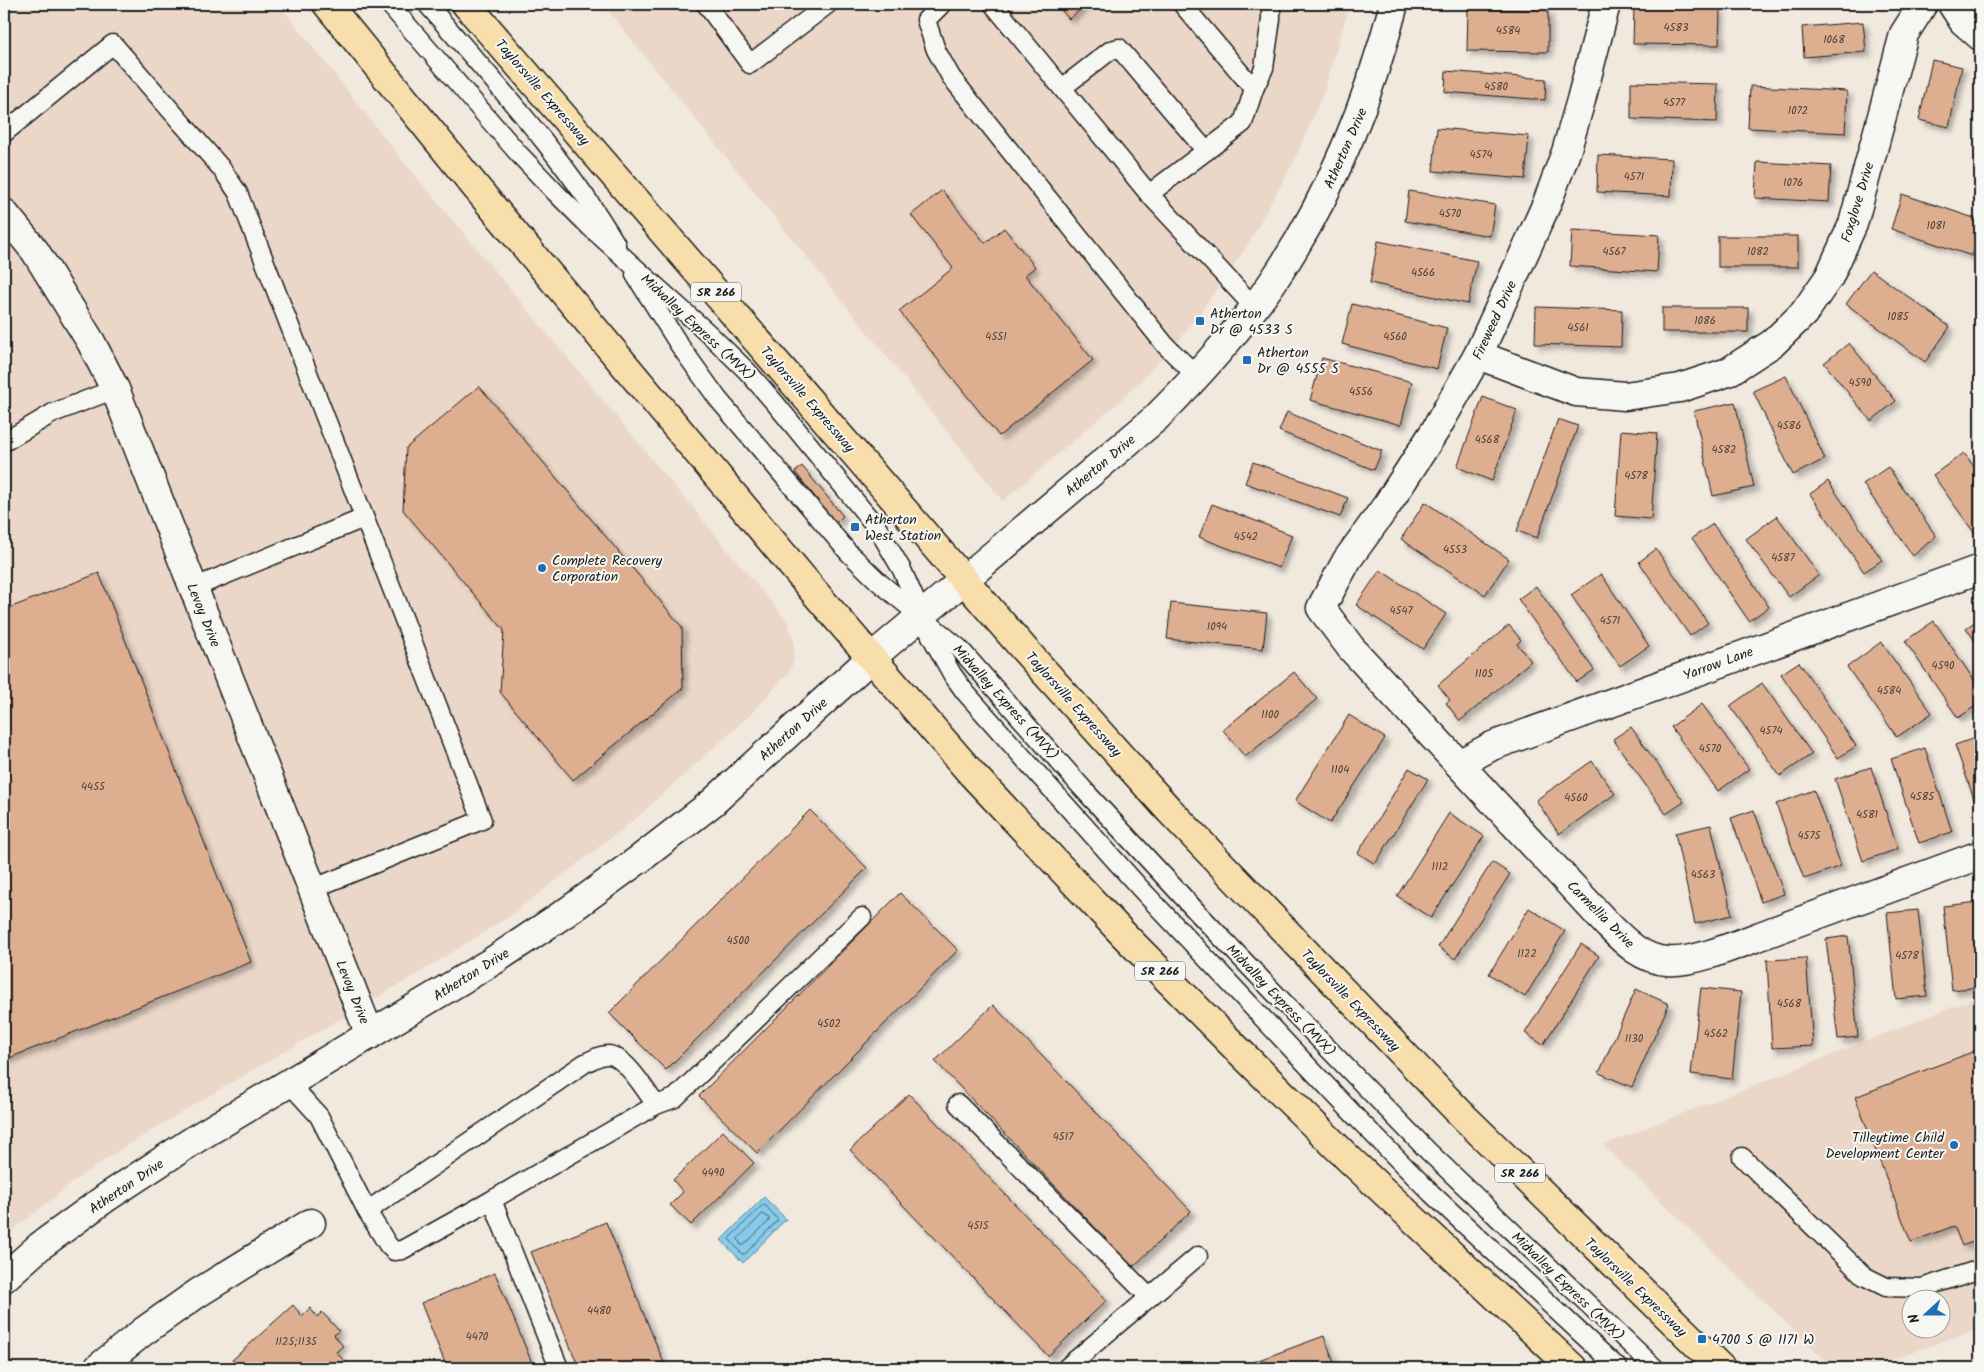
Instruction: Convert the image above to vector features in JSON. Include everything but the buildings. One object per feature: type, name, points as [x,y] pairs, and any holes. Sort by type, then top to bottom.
[{"type":"main road","name":"SR 266","points":[[327,4],[474,185],[871,658],[972,774],[1124,935],[1356,1166],[1573,1368]]},
{"type":"main road","name":"Taylorsville Expressway","points":[[466,4],[1023,648],[1163,802],[1462,1116],[1721,1368]]},
{"type":"street","name":"Atherton Drive","points":[[4,1278],[40,1246],[107,1197],[197,1138],[492,961],[568,911],[640,858],[712,803],[871,658],[1156,418],[1197,376],[1236,331],[1271,284],[1298,241],[1323,197],[1364,105],[1394,4]]},
{"type":"street","name":"Fireweed Drive","points":[[1321,608],[1347,560],[1387,505],[1436,429],[1478,355],[1547,203],[1566,152],[1606,4]]},
{"type":"street","name":"Foxglove Drive","points":[[1478,355],[1576,392],[1625,396],[1680,388],[1728,372],[1774,343],[1804,313],[1829,277],[1849,233],[1904,34],[1922,4]]},
{"type":"street","points":[[1952,4],[1964,22],[1980,36]]},
{"type":"street","name":"Levoy Drive","points":[[4,213],[40,259],[91,342],[114,389],[370,1035]]},
{"type":"street","name":"Yarrow Lane","points":[[1459,764],[1492,746],[1980,569]]},
{"type":"street","name":"Carmellia Drive","points":[[1321,608],[1351,648],[1624,940],[1642,954],[1667,961],[1694,958],[1739,944],[1980,855]]},
{"type":"street","points":[[98,1368],[144,1331],[198,1293],[311,1222]]},
{"type":"lane","name":"Midvalley Express (MVX)","points":[[389,4],[518,153],[590,227],[714,339],[747,372],[793,425],[878,529],[902,570],[941,655],[964,692],[1139,887],[1290,1049],[1418,1179],[1618,1368]]},
{"type":"lane","name":"Midvalley Express (MVX)","points":[[427,4],[547,145],[603,222],[680,346],[718,399],[848,552],[880,583],[941,631],[978,668],[1084,790],[1312,1032],[1428,1151],[1656,1368]]},
{"type":"lane","points":[[706,4],[750,64],[828,4]]},
{"type":"lane","points":[[942,4],[926,20],[936,50],[951,78],[1154,330],[1197,376]]},
{"type":"lane","points":[[993,4],[1148,194],[1254,307]]},
{"type":"lane","points":[[1182,4],[1254,89]]},
{"type":"lane","points":[[1148,194],[1243,124],[1254,89],[1264,68],[1271,20],[1271,4]]},
{"type":"lane","points":[[4,133],[113,44],[221,168],[238,193],[482,820],[312,889]]},
{"type":"lane","points":[[1062,88],[1111,50],[1119,48],[1206,151]]},
{"type":"lane","points":[[4,442],[53,413],[114,389]]},
{"type":"lane","points":[[193,588],[364,518]]},
{"type":"lane","points":[[289,1083],[319,1116],[368,1211],[388,1245],[394,1250],[402,1250],[492,1200],[656,1104],[675,1098],[862,916]]},
{"type":"lane","points":[[368,1211],[597,1057],[609,1054],[621,1059],[656,1104]]},
{"type":"lane","points":[[958,1104],[1149,1297]]},
{"type":"lane","points":[[1742,1157],[1864,1276],[1886,1287],[1922,1288],[1980,1269]]},
{"type":"lane","points":[[492,1200],[559,1368]]},
{"type":"lane","points":[[1066,1368],[1198,1256]]},
{"type":"shaded area","points":[[4,4],[279,4],[399,156],[787,621],[794,640],[794,661],[788,673],[752,713],[634,820],[508,917],[422,971],[115,1153],[82,1175],[4,1237]]},
{"type":"shaded area","points":[[603,4],[1350,4],[1323,94],[1293,163],[1247,246],[1213,295],[1173,348],[1121,400],[1003,501]]},
{"type":"shaded area","points":[[1980,996],[1980,1328],[1952,1338],[1952,1290],[1902,1290],[1902,1340],[1947,1340],[1869,1368],[1833,1368],[1603,1145]]},
{"type":"water","points":[[764,1197],[786,1219],[743,1263],[721,1240]]},
{"type":"place","name":"Atherton Dr @ 4533 S","points":[[1200,321]]},
{"type":"place","name":"Atherton Dr @ 4555 S","points":[[1247,360]]},
{"type":"place","name":"Atherton West Station","points":[[855,527]]},
{"type":"place","name":"Complete Recovery Corporation","points":[[542,568]]},
{"type":"place","name":"Tilleytime Child Development Center","points":[[1954,1145]]},
{"type":"place","name":"4700 S @ 1171 W","points":[[1702,1339]]}]
